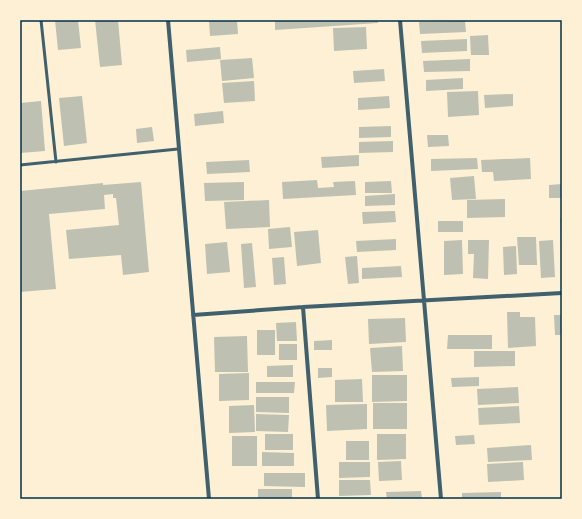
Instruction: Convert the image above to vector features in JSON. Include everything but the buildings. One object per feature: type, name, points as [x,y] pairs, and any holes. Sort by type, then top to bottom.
[{"type":"street","points":[[168,20],[209,499]]},
{"type":"street","points":[[400,20],[441,499]]},
{"type":"street","points":[[193,315],[303,307],[562,293]]},
{"type":"street","points":[[303,307],[318,499]]},
{"type":"lane","points":[[41,20],[56,162]]},
{"type":"lane","points":[[20,164],[56,162],[178,149]]}]
